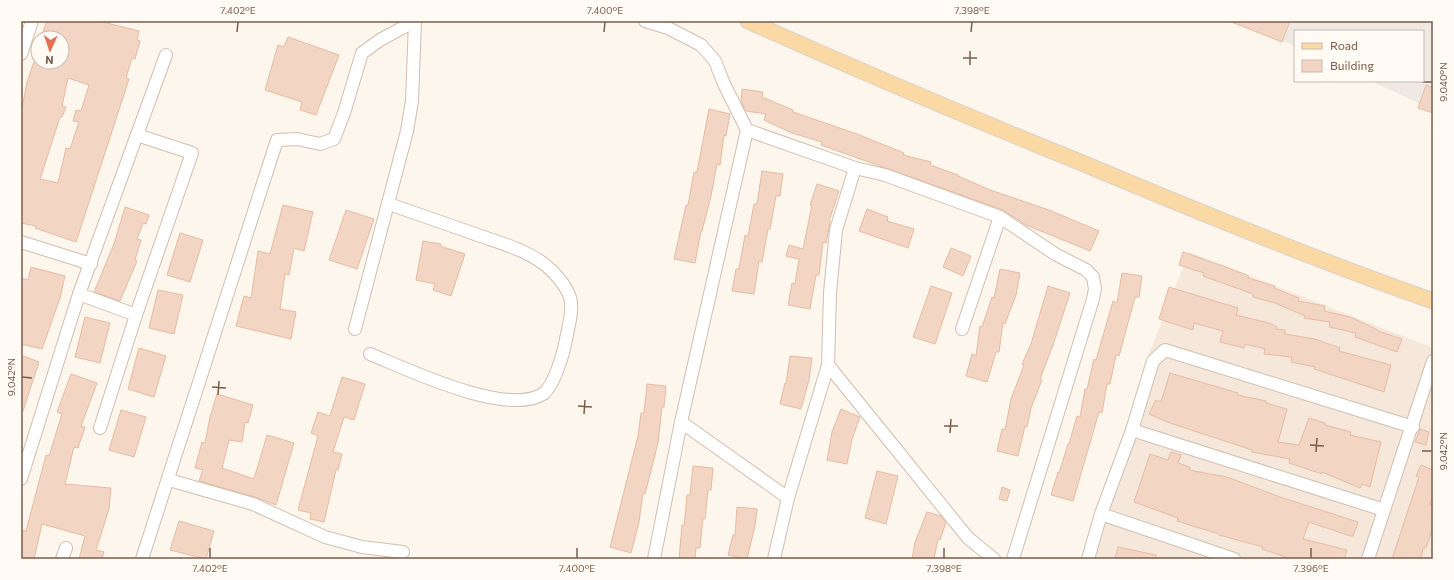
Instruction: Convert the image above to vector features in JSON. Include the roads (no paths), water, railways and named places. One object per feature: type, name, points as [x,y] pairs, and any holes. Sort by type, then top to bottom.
[{"type":"main road","points":[[748,21],[883,81],[1160,196],[1329,264],[1433,301]]},
{"type":"street","points":[[21,54],[32,21]]},
{"type":"street","points":[[355,330],[407,131],[412,101],[415,21]]},
{"type":"street","points":[[142,559],[169,480],[181,433],[277,140],[297,139],[320,144],[334,139],[344,113],[362,53],[380,40],[415,21]]},
{"type":"street","points":[[645,21],[668,28],[701,45],[715,61],[724,84],[748,130],[681,422],[654,559]]},
{"type":"street","points":[[21,479],[79,294],[166,55]]},
{"type":"street","points":[[748,130],[855,168],[885,174],[1000,217],[1054,254],[1086,270],[1093,277],[1093,299],[1013,559]]},
{"type":"street","points":[[100,428],[136,315],[192,153],[137,135]]},
{"type":"street","points":[[774,559],[788,498],[828,365],[830,293],[836,230],[855,168]]},
{"type":"street","points":[[370,354],[456,388],[482,396],[504,399],[529,399],[543,393],[552,381],[566,341],[572,307],[568,289],[550,269],[529,256],[506,245],[389,204]]},
{"type":"street","points":[[962,329],[1000,217]]},
{"type":"street","points":[[21,242],[91,264]]},
{"type":"street","points":[[79,294],[136,315]]},
{"type":"street","points":[[1088,559],[1101,514],[1132,430],[1153,361],[1165,350],[1413,427]]},
{"type":"street","points":[[1368,559],[1413,427],[1428,394],[1433,361]]},
{"type":"street","points":[[828,365],[968,538],[994,559]]},
{"type":"street","points":[[681,422],[788,498]]},
{"type":"street","points":[[1132,430],[1384,510]]},
{"type":"street","points":[[169,480],[253,504],[324,537],[362,547],[403,552]]},
{"type":"street","points":[[1101,514],[1234,559]]}]
